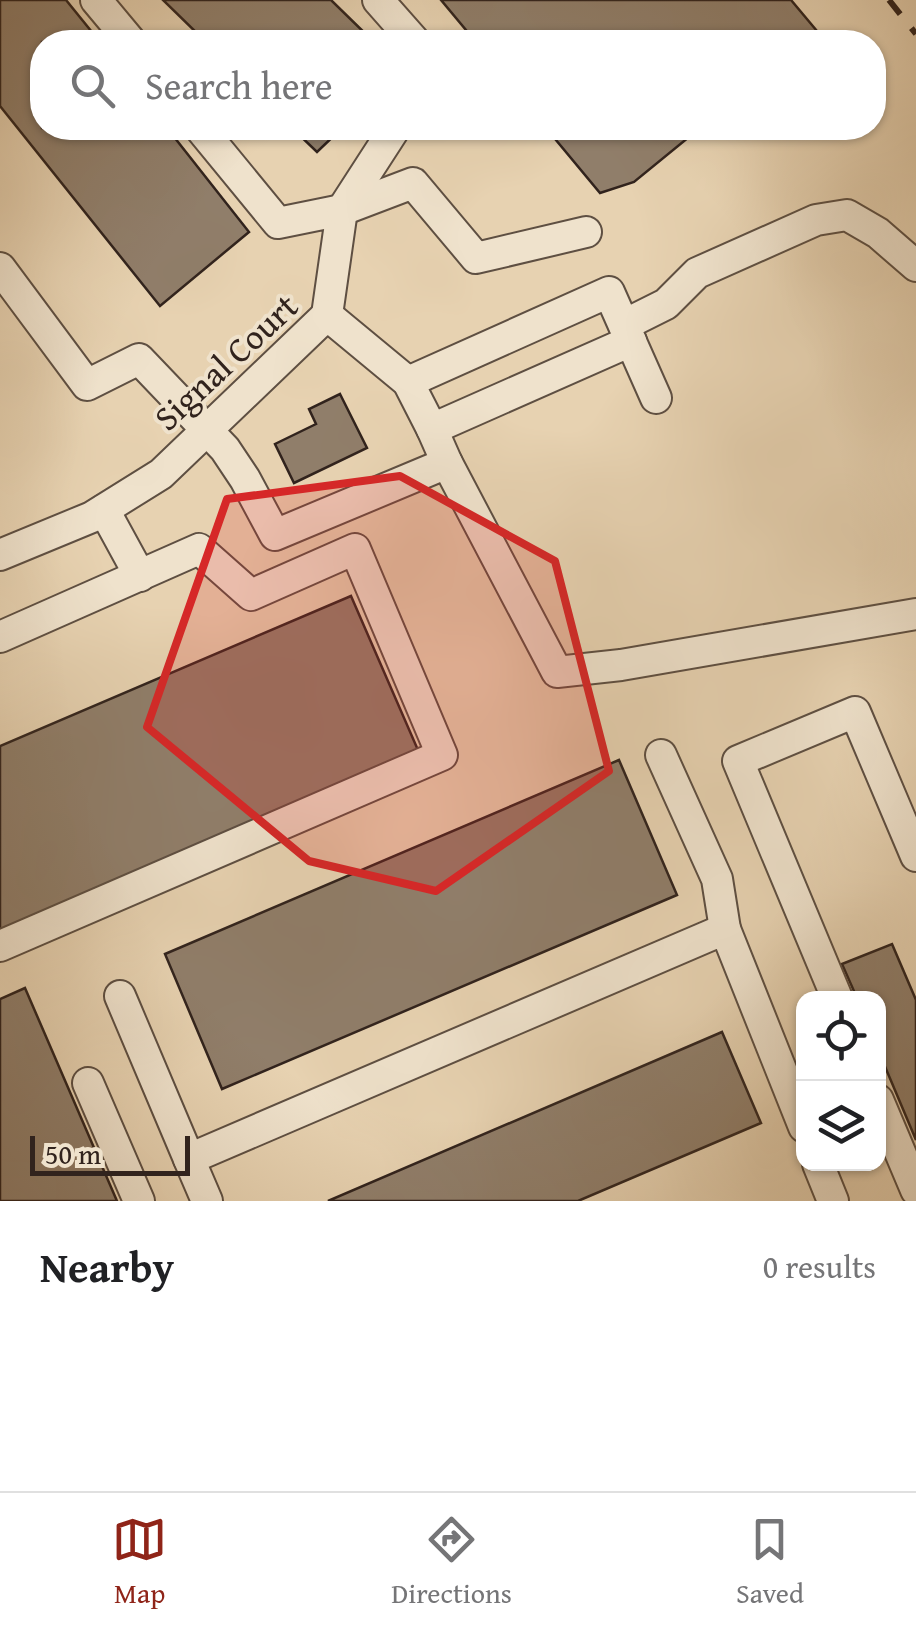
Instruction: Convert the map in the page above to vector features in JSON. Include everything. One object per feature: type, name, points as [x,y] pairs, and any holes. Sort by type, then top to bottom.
[{"type":"street","points":[[96,0],[121,30]]},
{"type":"street","points":[[378,0],[404,30]]},
{"type":"street","points":[[210,140],[278,223],[342,210],[413,183],[476,258],[586,232]]},
{"type":"street","points":[[327,315],[342,210],[387,140]]},
{"type":"street","points":[[432,429],[627,333],[666,304],[696,273],[816,220],[846,215],[878,233],[916,266]]},
{"type":"street","points":[[0,268],[88,386],[140,359],[246,478],[275,535],[447,463]]},
{"type":"street","points":[[656,398],[610,292],[408,382],[557,672],[622,665],[916,614]]},
{"type":"street","name":"Signal Court","points":[[0,556],[104,510],[161,474],[327,315],[408,382]]},
{"type":"street","points":[[104,510],[140,576]]},
{"type":"street","points":[[0,637],[199,549],[251,595],[355,550],[442,755],[0,946]]},
{"type":"street","points":[[833,991],[738,760],[855,712],[916,856]]},
{"type":"street","points":[[661,755],[717,879],[724,929],[796,1107]]},
{"type":"street","points":[[190,1159],[724,929]]},
{"type":"street","points":[[120,996],[207,1201]]},
{"type":"street","points":[[88,1083],[139,1201]]},
{"type":"street","points":[[886,1119],[916,1190]]},
{"type":"street","points":[[821,1171],[831,1200]]},
{"type":"highlighted area","points":[[400,476],[555,561],[609,771],[436,891],[309,861],[147,727],[227,499]]},
{"type":"building","points":[[0,0],[66,0],[90,30],[30,30],[30,140],[176,140],[249,232],[160,306],[0,106]]},
{"type":"building","points":[[163,0],[331,0],[362,30],[194,30]]},
{"type":"building","points":[[441,0],[791,0],[816,30],[466,30]]},
{"type":"building","points":[[304,140],[330,140],[317,152]]},
{"type":"building","points":[[556,140],[685,140],[634,182],[600,193]]},
{"type":"building","points":[[340,394],[367,448],[294,483],[275,444],[316,424],[309,409]]},
{"type":"building","points":[[351,596],[421,757],[0,938],[0,746]]},
{"type":"building","points":[[619,760],[677,895],[222,1089],[165,954]]},
{"type":"building","points":[[892,944],[916,1000],[916,1140],[886,1069],[886,991],[854,991],[842,964]]},
{"type":"building","points":[[25,988],[117,1201],[0,1201],[0,999]]},
{"type":"building","points":[[722,1032],[761,1123],[578,1201],[328,1201]]},
{"type":"railway","points":[[889,0],[916,34]]}]
